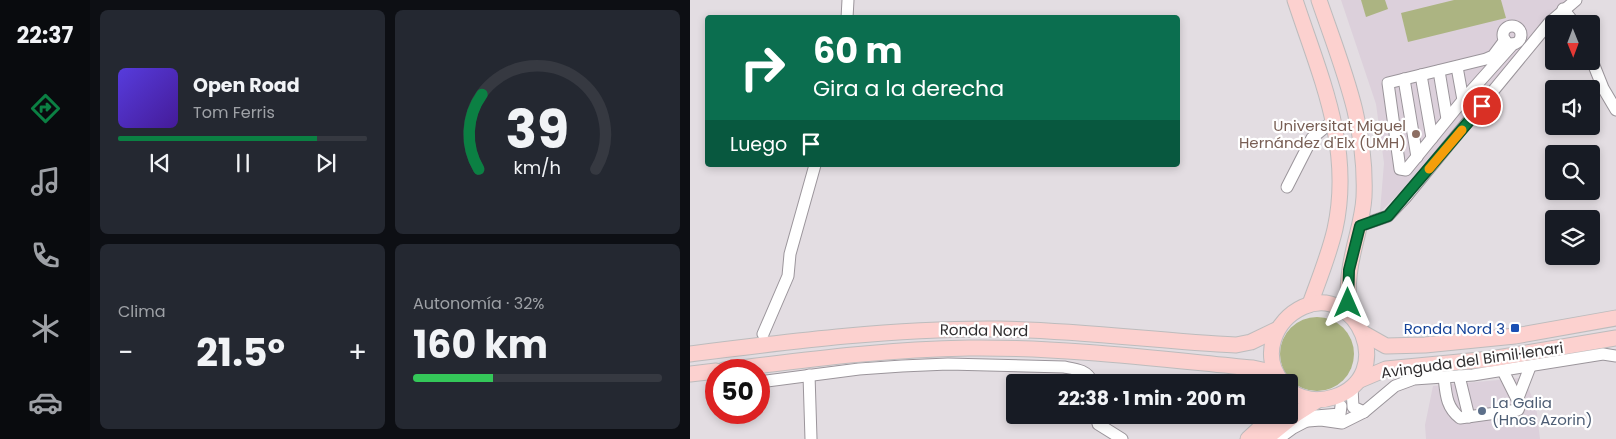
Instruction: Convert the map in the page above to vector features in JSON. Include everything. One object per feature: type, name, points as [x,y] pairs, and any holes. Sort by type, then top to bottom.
[{"type":"main road","points":[[1294,0],[1334,120],[1340,155],[1340,201],[1332,238],[1310,304],[1337,306],[1350,314],[1363,333],[1367,356],[1356,384]]},
{"type":"main road","points":[[1319,0],[1358,118],[1361,133],[1364,199],[1360,226],[1349,270],[1348,293],[1350,314]]},
{"type":"main road","name":"Ronda Nord","points":[[690,354],[832,336],[930,329],[1062,332],[1236,346],[1251,342],[1276,330],[1285,318],[1310,304]]},
{"type":"main road","name":"Avinguda del Bimil·lenari","points":[[1363,333],[1386,346],[1426,346],[1533,333],[1616,318]]},
{"type":"main road","points":[[1276,330],[1272,350],[1278,374]]},
{"type":"main road","name":"Avinguda del Bimil·lenari","points":[[1265,439],[1386,368],[1510,356],[1616,338]]},
{"type":"main road","name":"Ronda Nord","points":[[770,364],[874,352],[970,348],[1093,353],[1253,368],[1269,374]]},
{"type":"main road","points":[[690,374],[705,372]]},
{"type":"main road","points":[[1298,395],[1308,399],[1330,402]]},
{"type":"main road","points":[[1248,439],[1264,424]]},
{"type":"street","points":[[847,15],[848,0]]},
{"type":"street","points":[[1360,226],[1388,216],[1563,8],[1576,0]]},
{"type":"street","points":[[1563,8],[1568,15]]},
{"type":"street","points":[[1513,41],[1529,48]]},
{"type":"street","points":[[1513,41],[1406,170],[1400,169],[1387,89],[1388,84],[1474,63],[1493,56],[1513,41]]},
{"type":"street","points":[[1474,63],[1478,82]]},
{"type":"street","points":[[1457,67],[1463,100]]},
{"type":"street","points":[[1596,70],[1603,88],[1616,110]]},
{"type":"street","points":[[1439,71],[1447,119]]},
{"type":"street","points":[[1421,76],[1432,138]]},
{"type":"street","points":[[1404,79],[1417,157]]},
{"type":"street","points":[[1287,187],[1312,138],[1334,120]]},
{"type":"street","points":[[763,334],[788,276],[790,254],[814,167]]},
{"type":"street","points":[[1308,421],[1320,420],[1342,423],[1364,412],[1395,386],[1414,380],[1503,371],[1603,354],[1616,356]]},
{"type":"street","points":[[770,380],[894,366],[958,364],[1064,367],[1079,370],[1085,374]]},
{"type":"street","points":[[1518,398],[1530,367]]},
{"type":"street","points":[[1444,377],[1447,400],[1452,412],[1460,418],[1518,410],[1520,405],[1518,398],[1503,371]]},
{"type":"street","points":[[809,375],[811,439]]},
{"type":"street","points":[[1459,376],[1469,417]]},
{"type":"street","points":[[1356,384],[1353,407],[1364,412]]},
{"type":"street","points":[[1330,402],[1354,413],[1364,412]]},
{"type":"street","points":[[1278,439],[1293,428],[1321,414],[1340,414],[1330,402]]},
{"type":"street","points":[[1098,424],[1122,439]]},
{"type":"shaded area","name":"Universitat Miguel Hernández d'Elx (UMH)","points":[[1341,0],[1571,0],[1553,15],[1545,15],[1545,24],[1407,186],[1380,212],[1384,163],[1376,104]]},
{"type":"shaded area","name":"La Galia (Hnos Azorin)","points":[[1520,378],[1527,385],[1532,397],[1535,397],[1540,439],[1426,439],[1425,425],[1433,386]]},
{"type":"green space","points":[[1361,0],[1385,0],[1388,9],[1366,17]]},
{"type":"green space","points":[[1454,0],[1501,0],[1506,18],[1408,42],[1401,13]]},
{"type":"green space","points":[[1310,317],[1324,317],[1338,323],[1348,333],[1354,347],[1354,361],[1348,375],[1338,385],[1324,391],[1310,391],[1298,386],[1298,374],[1286,374],[1280,361],[1280,347],[1286,333],[1296,323]]},
{"type":"slow traffic","points":[[1429,169],[1462,130]]},
{"type":"place","name":"Universitat Miguel Hernández d'Elx (UMH)","points":[[1416,134]]},
{"type":"place","name":"Ronda Nord 3","points":[[1515,328]]},
{"type":"place","name":"La Galia (Hnos Azorin)","points":[[1482,411]]},
{"type":"route","points":[[1348,303],[1349,270],[1360,226],[1388,216],[1482,106]]}]
